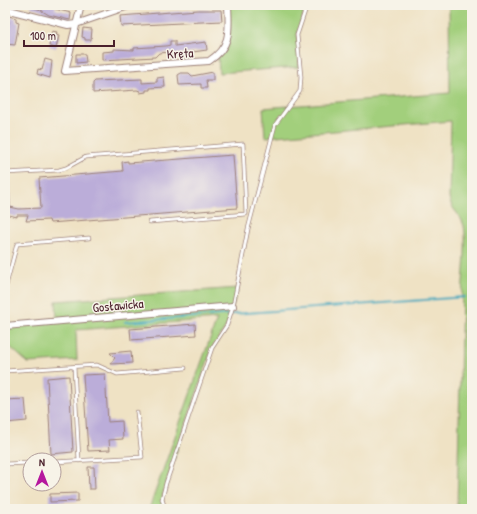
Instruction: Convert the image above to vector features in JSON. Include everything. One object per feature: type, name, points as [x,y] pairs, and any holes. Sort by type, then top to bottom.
[{"type":"street","points":[[76,24],[81,5]]},
{"type":"street","points":[[9,8],[68,25],[76,24],[131,5]]},
{"type":"street","name":"Kręta","points":[[76,24],[65,71],[209,61],[224,49],[227,41],[229,30],[228,5]]},
{"type":"street","name":"Gosławicka","points":[[5,326],[233,306]]},
{"type":"lane","points":[[165,509],[162,499],[168,475],[212,348],[227,325],[233,306],[248,229],[275,125],[300,91],[301,77],[297,35],[307,5]]},
{"type":"lane","points":[[5,173],[59,170],[66,168],[86,157],[243,144],[246,214],[150,222]]},
{"type":"lane","points":[[5,289],[17,244],[89,238]]},
{"type":"lane","points":[[5,371],[97,365],[117,374],[185,368]]},
{"type":"lane","points":[[74,367],[79,461]]},
{"type":"lane","points":[[62,462],[142,457],[137,412]]},
{"type":"lane","points":[[5,464],[22,463]]},
{"type":"green space","points":[[228,5],[317,5],[306,6],[297,35],[299,67],[219,73],[218,55],[227,41]]},
{"type":"green space","points":[[449,5],[472,5],[472,509],[457,509],[462,294],[465,237],[463,223],[451,205],[449,197],[451,121],[265,137],[263,108],[450,93]]},
{"type":"green space","points":[[238,288],[227,325],[212,348],[166,483],[162,499],[165,509],[149,509],[217,319],[76,330],[77,360],[28,363],[9,346],[5,346],[5,326],[57,321],[56,301]]},
{"type":"building","points":[[31,5],[56,5],[55,9],[71,13],[70,20],[49,15],[42,10],[31,7]]},
{"type":"building","points":[[197,10],[221,10],[222,21],[121,26],[120,16]]},
{"type":"building","points":[[5,15],[16,18],[16,22],[19,23],[15,45],[6,44],[9,21],[5,20]]},
{"type":"building","points":[[83,28],[92,29],[91,40],[85,40],[85,38],[82,37]]},
{"type":"building","points":[[52,31],[57,32],[56,35],[59,36],[56,48],[49,46]]},
{"type":"building","points":[[170,41],[175,41],[175,46],[206,42],[207,50],[171,55],[171,52],[159,53],[155,57],[102,60],[102,52],[114,51],[114,49],[134,50],[134,48],[166,46],[170,45]]},
{"type":"building","points":[[76,54],[85,54],[86,62],[76,63]]},
{"type":"building","points":[[45,59],[52,61],[50,78],[37,74],[38,69],[42,70]]},
{"type":"building","points":[[213,72],[213,80],[206,80],[207,88],[201,88],[201,84],[179,85],[178,75],[181,73],[189,73],[192,76]]},
{"type":"building","points":[[164,77],[165,87],[150,88],[150,90],[146,90],[146,92],[140,93],[140,91],[137,90],[93,93],[93,83],[95,81],[142,79],[142,83],[157,82],[157,78]]},
{"type":"building","points":[[233,155],[237,208],[50,223],[49,220],[26,221],[28,215],[17,215],[17,217],[5,214],[5,177],[9,176],[10,207],[19,209],[41,208],[39,178],[123,171],[122,162],[128,161],[128,163]]},
{"type":"building","points":[[195,324],[196,335],[131,340],[130,329]]},
{"type":"building","points":[[131,351],[132,363],[110,364],[115,358],[110,353]]},
{"type":"building","points":[[105,374],[108,422],[122,421],[123,439],[109,440],[110,450],[88,451],[83,375]]},
{"type":"building","points":[[69,376],[73,452],[51,452],[47,378]]},
{"type":"building","points":[[25,399],[27,421],[5,423],[5,400]]},
{"type":"building","points":[[88,467],[94,467],[95,489],[89,489]]},
{"type":"building","points":[[78,493],[78,501],[50,502],[50,494]]},
{"type":"waterway","points":[[125,322],[465,297]]}]
